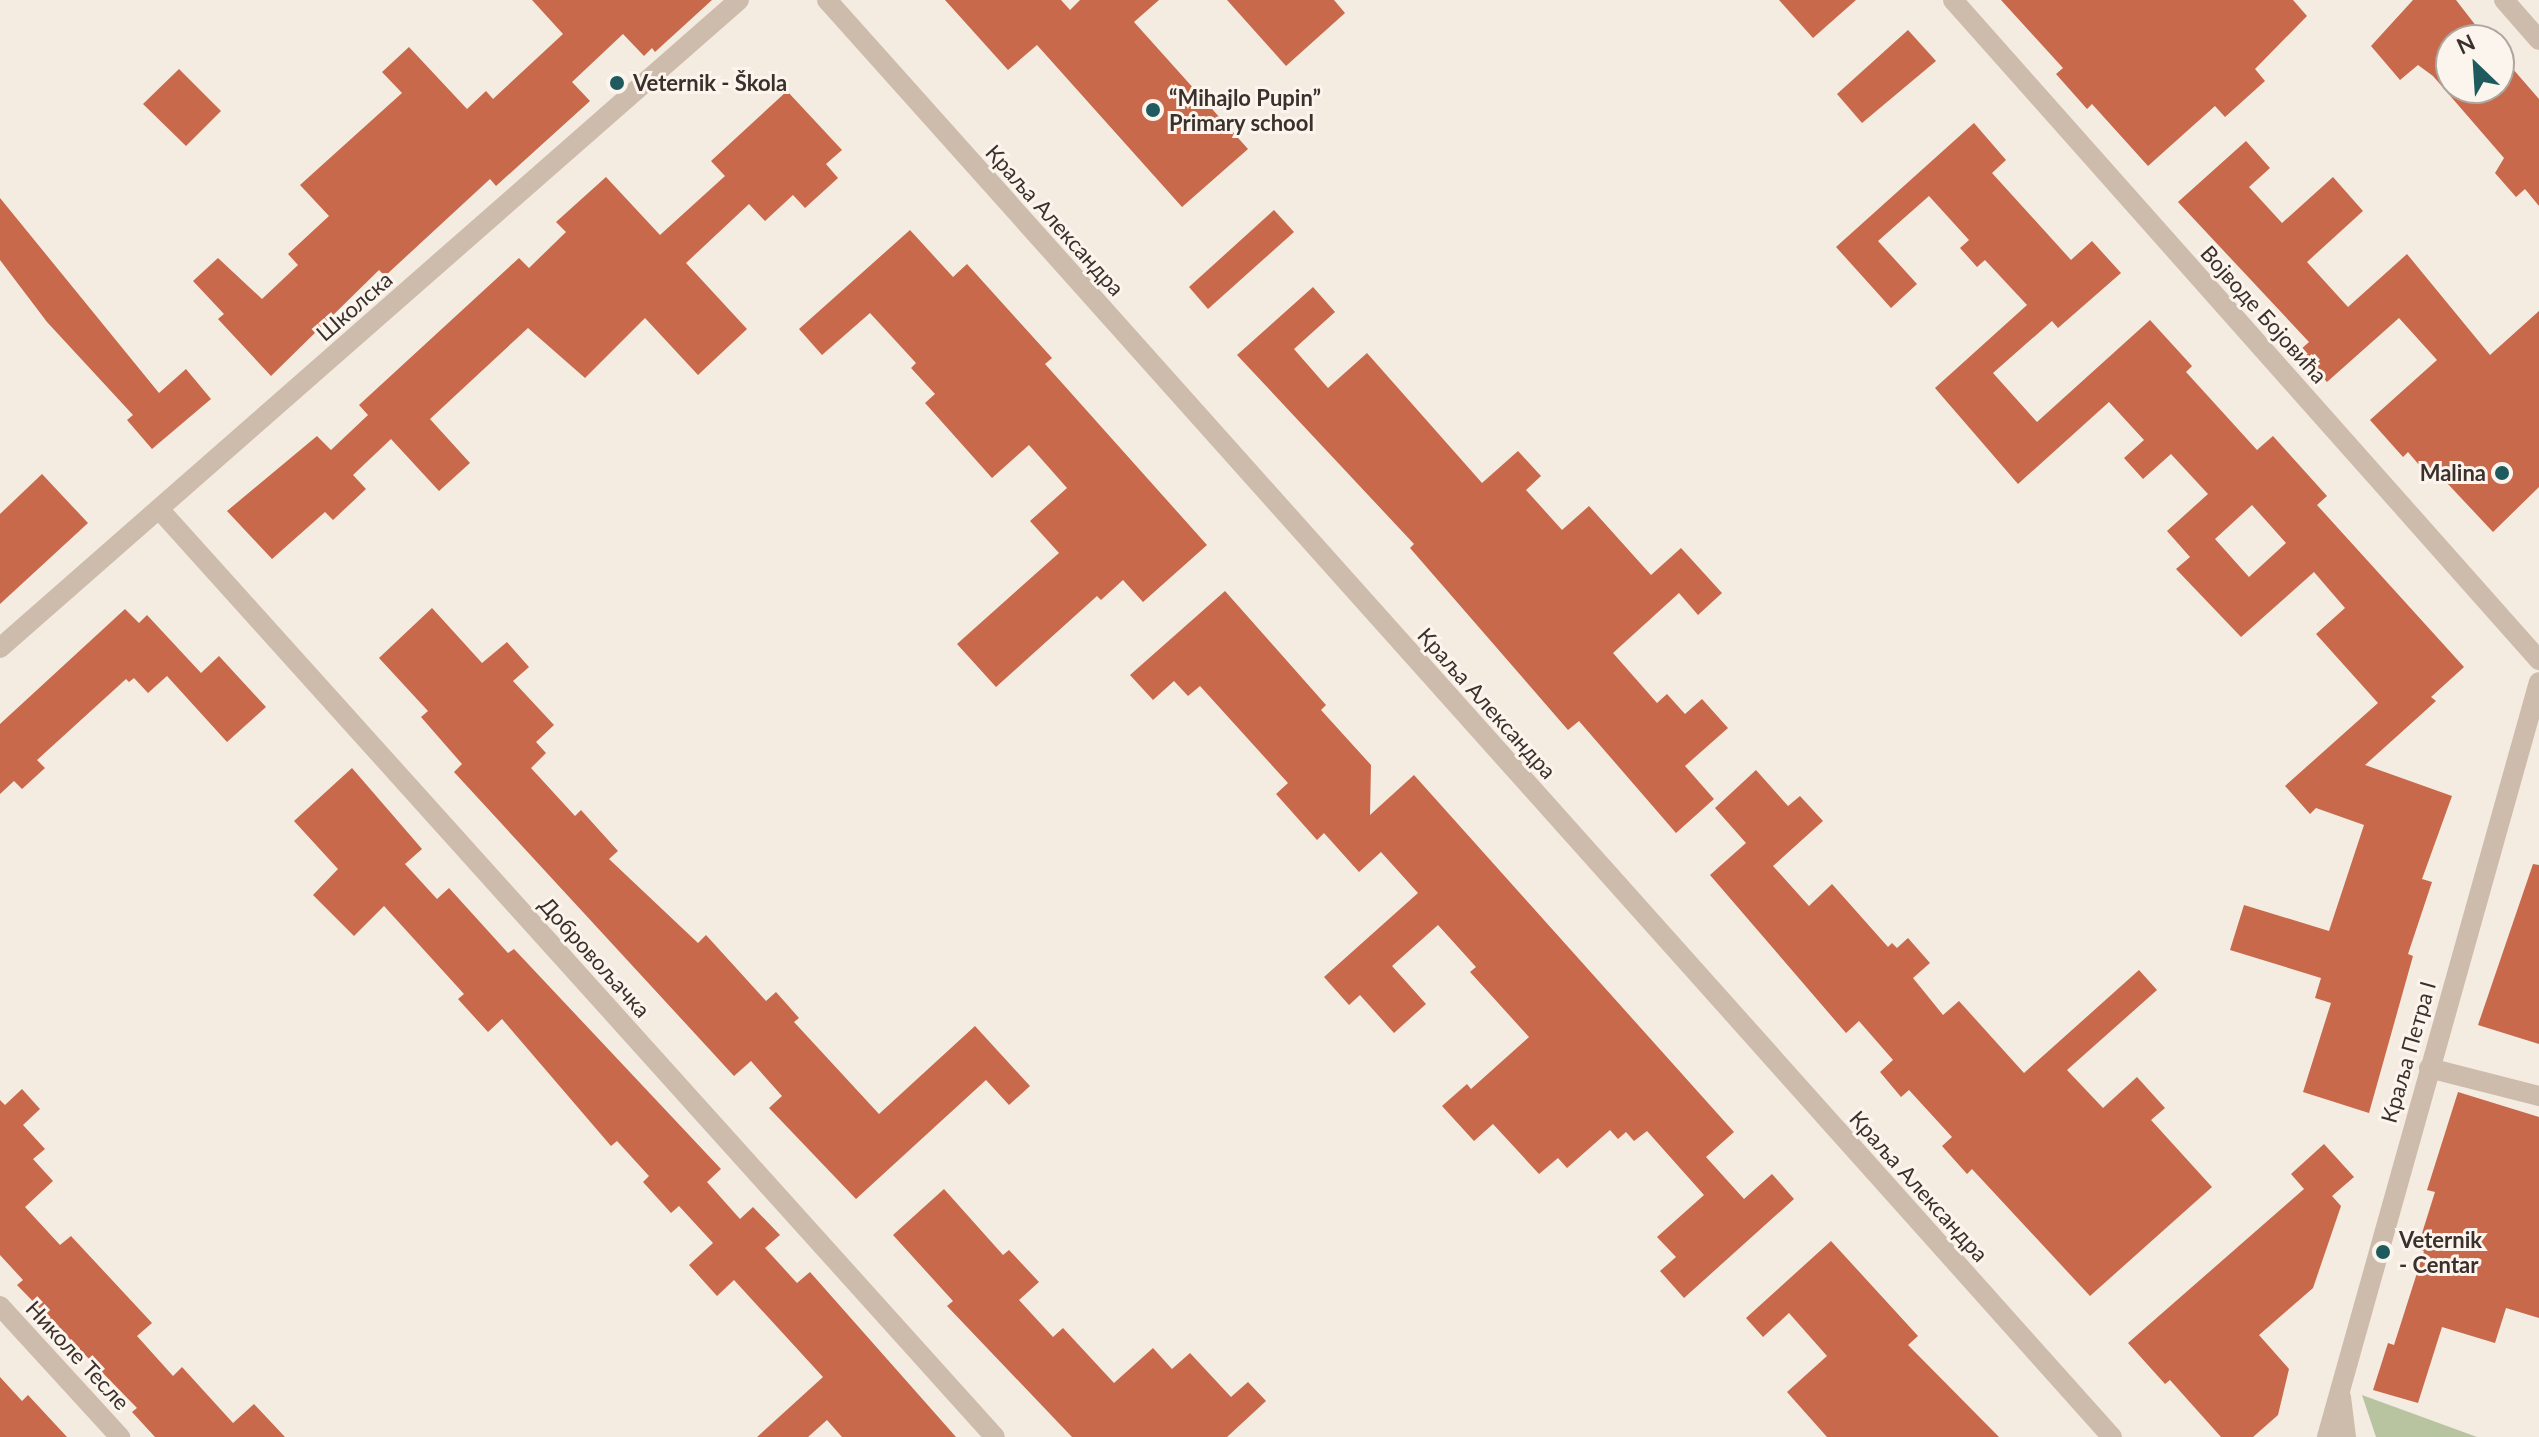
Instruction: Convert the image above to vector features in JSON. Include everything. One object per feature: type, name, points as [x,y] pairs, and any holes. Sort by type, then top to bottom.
[{"type":"street","name":"Школска","points":[[0,648],[739,0]]},
{"type":"street","name":"Краља Александра","points":[[827,0],[2112,1437]]},
{"type":"street","name":"Војводе Бојовића","points":[[1953,0],[2539,660]]},
{"type":"street","points":[[2504,0],[2539,40]]},
{"type":"street","name":"Добровољачка","points":[[159,509],[995,1437]]},
{"type":"street","name":"Краља Петра I","points":[[2327,1437],[2339,1380],[2539,682]]},
{"type":"street","points":[[2429,1068],[2539,1096]]},
{"type":"street","name":"Николе Тесле","points":[[0,1306],[120,1437]]},
{"type":"street","points":[[2339,1380],[2346,1437]]},
{"type":"green space","points":[[2362,1395],[2477,1437],[2376,1437]]},
{"type":"building","points":[[532,0],[712,0],[655,52],[652,48],[644,56],[623,34],[572,82],[590,101],[496,186],[490,179],[385,276],[379,270],[271,376],[218,319],[224,314],[193,281],[218,258],[262,299],[298,265],[288,254],[329,216],[300,185],[402,93],[382,72],[409,47],[467,109],[486,91],[493,99],[563,34]]},
{"type":"building","name":"“Mihajlo Pupin” Primary school","points":[[945,0],[1061,0],[1070,10],[1080,0],[1159,0],[1134,22],[1248,149],[1182,207],[1037,45],[1008,70]]},
{"type":"building","name":"“Mihajlo Pupin” Primary school","points":[[1227,0],[1334,0],[1345,13],[1286,66]]},
{"type":"building","points":[[1779,0],[1856,0],[1813,38]]},
{"type":"building","points":[[2001,0],[2293,0],[2307,16],[2255,69],[2265,81],[2225,117],[2215,106],[2148,166],[2092,104],[2087,109],[2056,74],[2063,68]]},
{"type":"building","points":[[2413,0],[2456,0],[2475,24],[2435,24],[2435,78],[2418,65],[2400,80],[2371,46]]},
{"type":"building","points":[[1908,30],[1936,61],[1862,123],[1837,94]]},
{"type":"building","points":[[179,69],[221,111],[186,146],[143,104]]},
{"type":"building","points":[[2515,71],[2539,99],[2539,206],[2525,189],[2516,197],[2495,173],[2504,158],[2457,104],[2515,104]]},
{"type":"building","points":[[787,91],[842,150],[826,164],[838,178],[805,208],[793,195],[765,221],[749,204],[686,263],[747,329],[698,375],[645,318],[585,378],[528,328],[430,419],[470,463],[439,491],[391,439],[353,475],[366,489],[333,520],[325,512],[272,559],[227,511],[317,436],[331,450],[368,415],[359,405],[519,258],[529,268],[566,232],[556,222],[606,177],[660,235],[725,176],[711,161]]},
{"type":"building","points":[[1974,123],[2006,160],[1992,173],[2071,260],[2092,241],[2121,273],[2058,328],[2052,321],[1993,373],[2037,422],[2150,320],[2192,366],[2186,372],[2257,450],[2273,436],[2327,496],[2317,505],[2464,667],[2431,697],[2436,701],[2365,765],[2452,796],[2422,879],[2432,882],[2408,954],[2413,956],[2369,1113],[2303,1092],[2331,1003],[2315,998],[2321,978],[2230,950],[2244,905],[2329,931],[2364,825],[2316,808],[2310,814],[2285,786],[2378,703],[2316,634],[2345,608],[2314,572],[2241,637],[2176,569],[2190,557],[2167,531],[2208,494],[2171,454],[2143,479],[2124,458],[2144,440],[2109,402],[2018,484],[1935,388],[2027,305],[1985,260],[1977,267],[1960,248],[1969,240],[1929,196],[1878,241],[1917,284],[1891,308],[1836,247]],"holes":[[[2252,505],[2286,543],[2249,577],[2215,539]]]},
{"type":"building","points":[[2246,141],[2270,168],[2249,187],[2282,223],[2333,177],[2363,211],[2307,262],[2348,307],[2407,254],[2490,355],[2539,311],[2539,487],[2493,532],[2432,467],[2426,473],[2408,452],[2403,457],[2370,420],[2437,360],[2399,318],[2327,382],[2299,351],[2309,342],[2178,202]]},
{"type":"building","points":[[0,198],[159,393],[186,369],[211,399],[152,449],[127,420],[133,415],[47,322],[0,260]]},
{"type":"building","points":[[1274,210],[1294,232],[1208,309],[1189,287]]},
{"type":"building","points":[[910,230],[953,277],[967,264],[1052,358],[1045,364],[1207,545],[1143,602],[1123,580],[1101,600],[1097,596],[996,687],[957,644],[1059,553],[1030,521],[1067,488],[1029,445],[992,478],[925,403],[935,394],[911,368],[916,363],[870,313],[822,355],[799,329]]},
{"type":"building","points":[[1313,287],[1335,312],[1294,349],[1328,388],[1367,353],[1482,483],[1518,451],[1541,476],[1526,490],[1562,530],[1589,506],[1651,575],[1681,548],[1722,593],[1698,615],[1679,593],[1613,653],[1657,703],[1667,694],[1685,714],[1702,699],[1728,728],[1685,766],[1714,799],[1676,833],[1579,721],[1568,730],[1410,548],[1414,544],[1237,355]]},
{"type":"building","points":[[42,474],[88,523],[0,604],[0,514]]},
{"type":"building","points":[[1225,591],[1326,705],[1321,710],[1371,765],[1370,815],[1414,775],[1734,1132],[1706,1157],[1744,1199],[1772,1174],[1794,1199],[1684,1298],[1660,1271],[1676,1257],[1657,1237],[1704,1195],[1647,1131],[1634,1141],[1626,1132],[1618,1139],[1610,1130],[1567,1168],[1558,1158],[1539,1174],[1493,1124],[1474,1141],[1442,1106],[1467,1084],[1471,1089],[1529,1037],[1470,972],[1476,967],[1438,925],[1392,966],[1426,1004],[1394,1033],[1360,995],[1349,1005],[1324,977],[1418,893],[1381,852],[1359,872],[1324,833],[1317,840],[1276,794],[1288,783],[1200,686],[1188,696],[1174,681],[1153,700],[1130,675]]},
{"type":"building","points":[[432,608],[482,663],[507,642],[529,667],[513,681],[554,725],[536,742],[546,753],[531,768],[575,816],[581,810],[618,851],[609,859],[698,943],[706,935],[766,1001],[776,992],[799,1018],[794,1022],[879,1114],[975,1026],[1030,1086],[1009,1105],[986,1080],[856,1199],[769,1108],[782,1096],[751,1061],[734,1076],[454,772],[462,764],[421,717],[428,711],[379,658]]},
{"type":"building","points":[[125,609],[139,623],[147,615],[201,673],[219,656],[266,707],[227,742],[167,676],[148,693],[134,678],[129,682],[126,679],[37,760],[45,768],[22,789],[14,781],[0,794],[0,724]]},
{"type":"building","points":[[352,768],[422,849],[405,864],[437,899],[449,888],[508,953],[514,949],[721,1169],[707,1182],[740,1219],[753,1207],[780,1235],[765,1248],[797,1283],[810,1272],[956,1437],[842,1437],[827,1420],[808,1437],[757,1437],[823,1377],[734,1280],[717,1296],[689,1265],[713,1243],[679,1206],[671,1213],[643,1182],[649,1176],[617,1141],[611,1146],[502,1019],[488,1032],[458,999],[464,994],[384,906],[354,936],[313,895],[338,869],[294,821]]},
{"type":"building","points":[[1756,770],[1788,806],[1800,796],[1823,821],[1773,866],[1809,906],[1832,884],[1888,947],[1892,943],[1897,948],[1908,938],[1930,963],[1913,978],[1943,1015],[1959,1001],[2024,1073],[2139,970],[2157,990],[2067,1070],[2103,1108],[2137,1077],[2165,1108],[2151,1120],[2212,1187],[2090,1296],[1972,1169],[1967,1174],[1942,1146],[1952,1137],[1909,1090],[1901,1097],[1880,1072],[1893,1060],[1859,1021],[1846,1033],[1710,875],[1746,843],[1715,808]]},
{"type":"building","points":[[2533,864],[2539,865],[2539,1044],[2478,1025]]},
{"type":"building","points":[[22,1089],[40,1109],[23,1125],[45,1149],[33,1159],[53,1181],[25,1207],[60,1245],[71,1236],[152,1323],[137,1336],[173,1376],[182,1367],[233,1423],[254,1404],[285,1437],[155,1437],[132,1412],[137,1408],[17,1285],[23,1280],[0,1255],[0,1100],[5,1105]]},
{"type":"building","points":[[2458,1092],[2539,1117],[2539,1318],[2506,1308],[2495,1343],[2442,1327],[2418,1403],[2373,1390],[2388,1343],[2394,1345],[2424,1251],[2417,1249],[2435,1192],[2427,1190]]},
{"type":"building","points":[[2324,1144],[2354,1177],[2332,1196],[2341,1206],[2313,1288],[2259,1335],[2289,1369],[2278,1415],[2253,1437],[2221,1437],[2170,1380],[2165,1384],[2128,1343],[2304,1189],[2291,1174]]},
{"type":"building","points":[[944,1189],[1003,1255],[1009,1250],[1039,1282],[1019,1300],[1053,1337],[1063,1328],[1114,1383],[1153,1348],[1172,1369],[1190,1353],[1231,1397],[1248,1382],[1266,1401],[1227,1437],[1072,1437],[947,1306],[953,1301],[893,1235]]},
{"type":"building","points":[[1831,1241],[1918,1336],[1908,1345],[1999,1437],[1827,1437],[1787,1392],[1827,1356],[1789,1313],[1763,1337],[1746,1318]]},
{"type":"building","points":[[0,1377],[22,1401],[28,1395],[67,1437],[0,1437]]},
{"type":"place","name":"Veternik - Škola","points":[[617,83]]},
{"type":"place","name":"“Mihajlo Pupin” Primary school","points":[[1153,110]]},
{"type":"place","name":"Malina","points":[[2502,473]]},
{"type":"place","name":"Veternik - Centar","points":[[2383,1252]]}]
